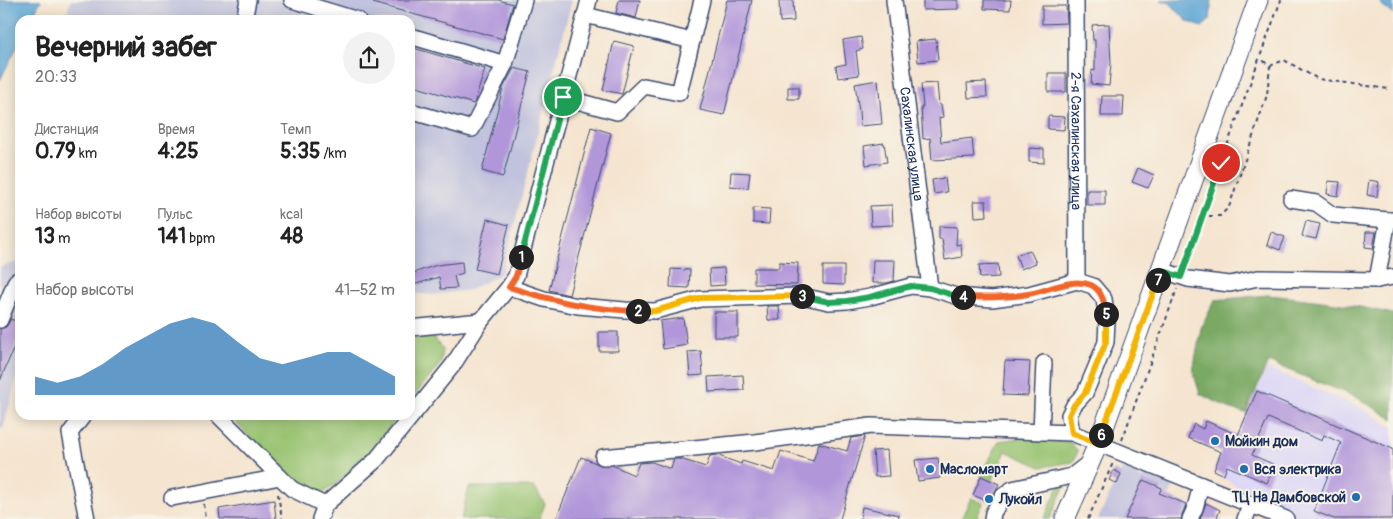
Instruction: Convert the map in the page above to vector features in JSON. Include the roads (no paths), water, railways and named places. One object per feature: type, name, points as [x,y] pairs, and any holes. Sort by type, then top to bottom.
[{"type":"main road","points":[[1065,519],[1098,444],[1258,0]]},
{"type":"street","points":[[245,15],[248,0]]},
{"type":"street","points":[[292,0],[342,15]]},
{"type":"street","points":[[415,112],[472,129],[505,64],[524,0]]},
{"type":"street","points":[[415,412],[453,365],[481,320],[516,276],[589,0]]},
{"type":"street","points":[[563,97],[617,112],[644,86],[679,92],[702,0]]},
{"type":"street","name":"Сахалинская улица","points":[[894,0],[930,288]]},
{"type":"street","name":"2-я Сахалинская улица","points":[[1076,0],[1077,281]]},
{"type":"street","points":[[585,15],[692,41]]},
{"type":"street","points":[[415,37],[505,64]]},
{"type":"street","points":[[1291,199],[1316,203],[1333,215],[1390,220],[1377,280]]},
{"type":"street","points":[[1161,270],[1181,277],[1230,284],[1258,278],[1377,280],[1393,277]]},
{"type":"street","points":[[509,287],[544,299],[578,306],[655,311],[700,298],[802,296],[838,302],[870,297],[911,286],[930,288],[956,296],[992,298],[1029,294],[1077,281],[1093,286],[1104,299],[1107,320],[1106,342],[1085,393],[1074,405],[1069,415],[1072,433]]},
{"type":"street","points":[[0,320],[15,283]]},
{"type":"street","points":[[415,327],[481,320]]},
{"type":"street","points":[[1041,432],[1044,362]]},
{"type":"street","points":[[80,420],[70,433],[87,519]]},
{"type":"street","points":[[222,420],[279,483],[292,489],[323,512],[376,460],[408,420]]},
{"type":"street","points":[[603,457],[755,442],[872,426],[1072,433],[1286,519]]},
{"type":"street","points":[[992,519],[1003,496],[1012,489],[1072,476],[1090,462]]},
{"type":"street","points":[[172,498],[279,483]]},
{"type":"street","points":[[1190,519],[1201,485]]},
{"type":"street","points":[[1246,519],[1251,504]]},
{"type":"water","points":[[0,0],[41,0],[34,15],[15,15],[15,51],[0,80]]},
{"type":"water","points":[[1161,0],[1212,0],[1210,20],[1202,27],[1187,21],[1170,3]]},
{"type":"water","points":[[1380,0],[1393,0],[1393,15],[1380,3]]},
{"type":"place","name":"Мойкин дом","points":[[1215,441]]},
{"type":"place","name":"Масломарт","points":[[930,469]]},
{"type":"place","name":"Вся электрика","points":[[1244,469]]},
{"type":"place","name":"ТЦ На Дамбовской","points":[[1356,497]]},
{"type":"place","name":"Лукойл","points":[[989,499]]}]
